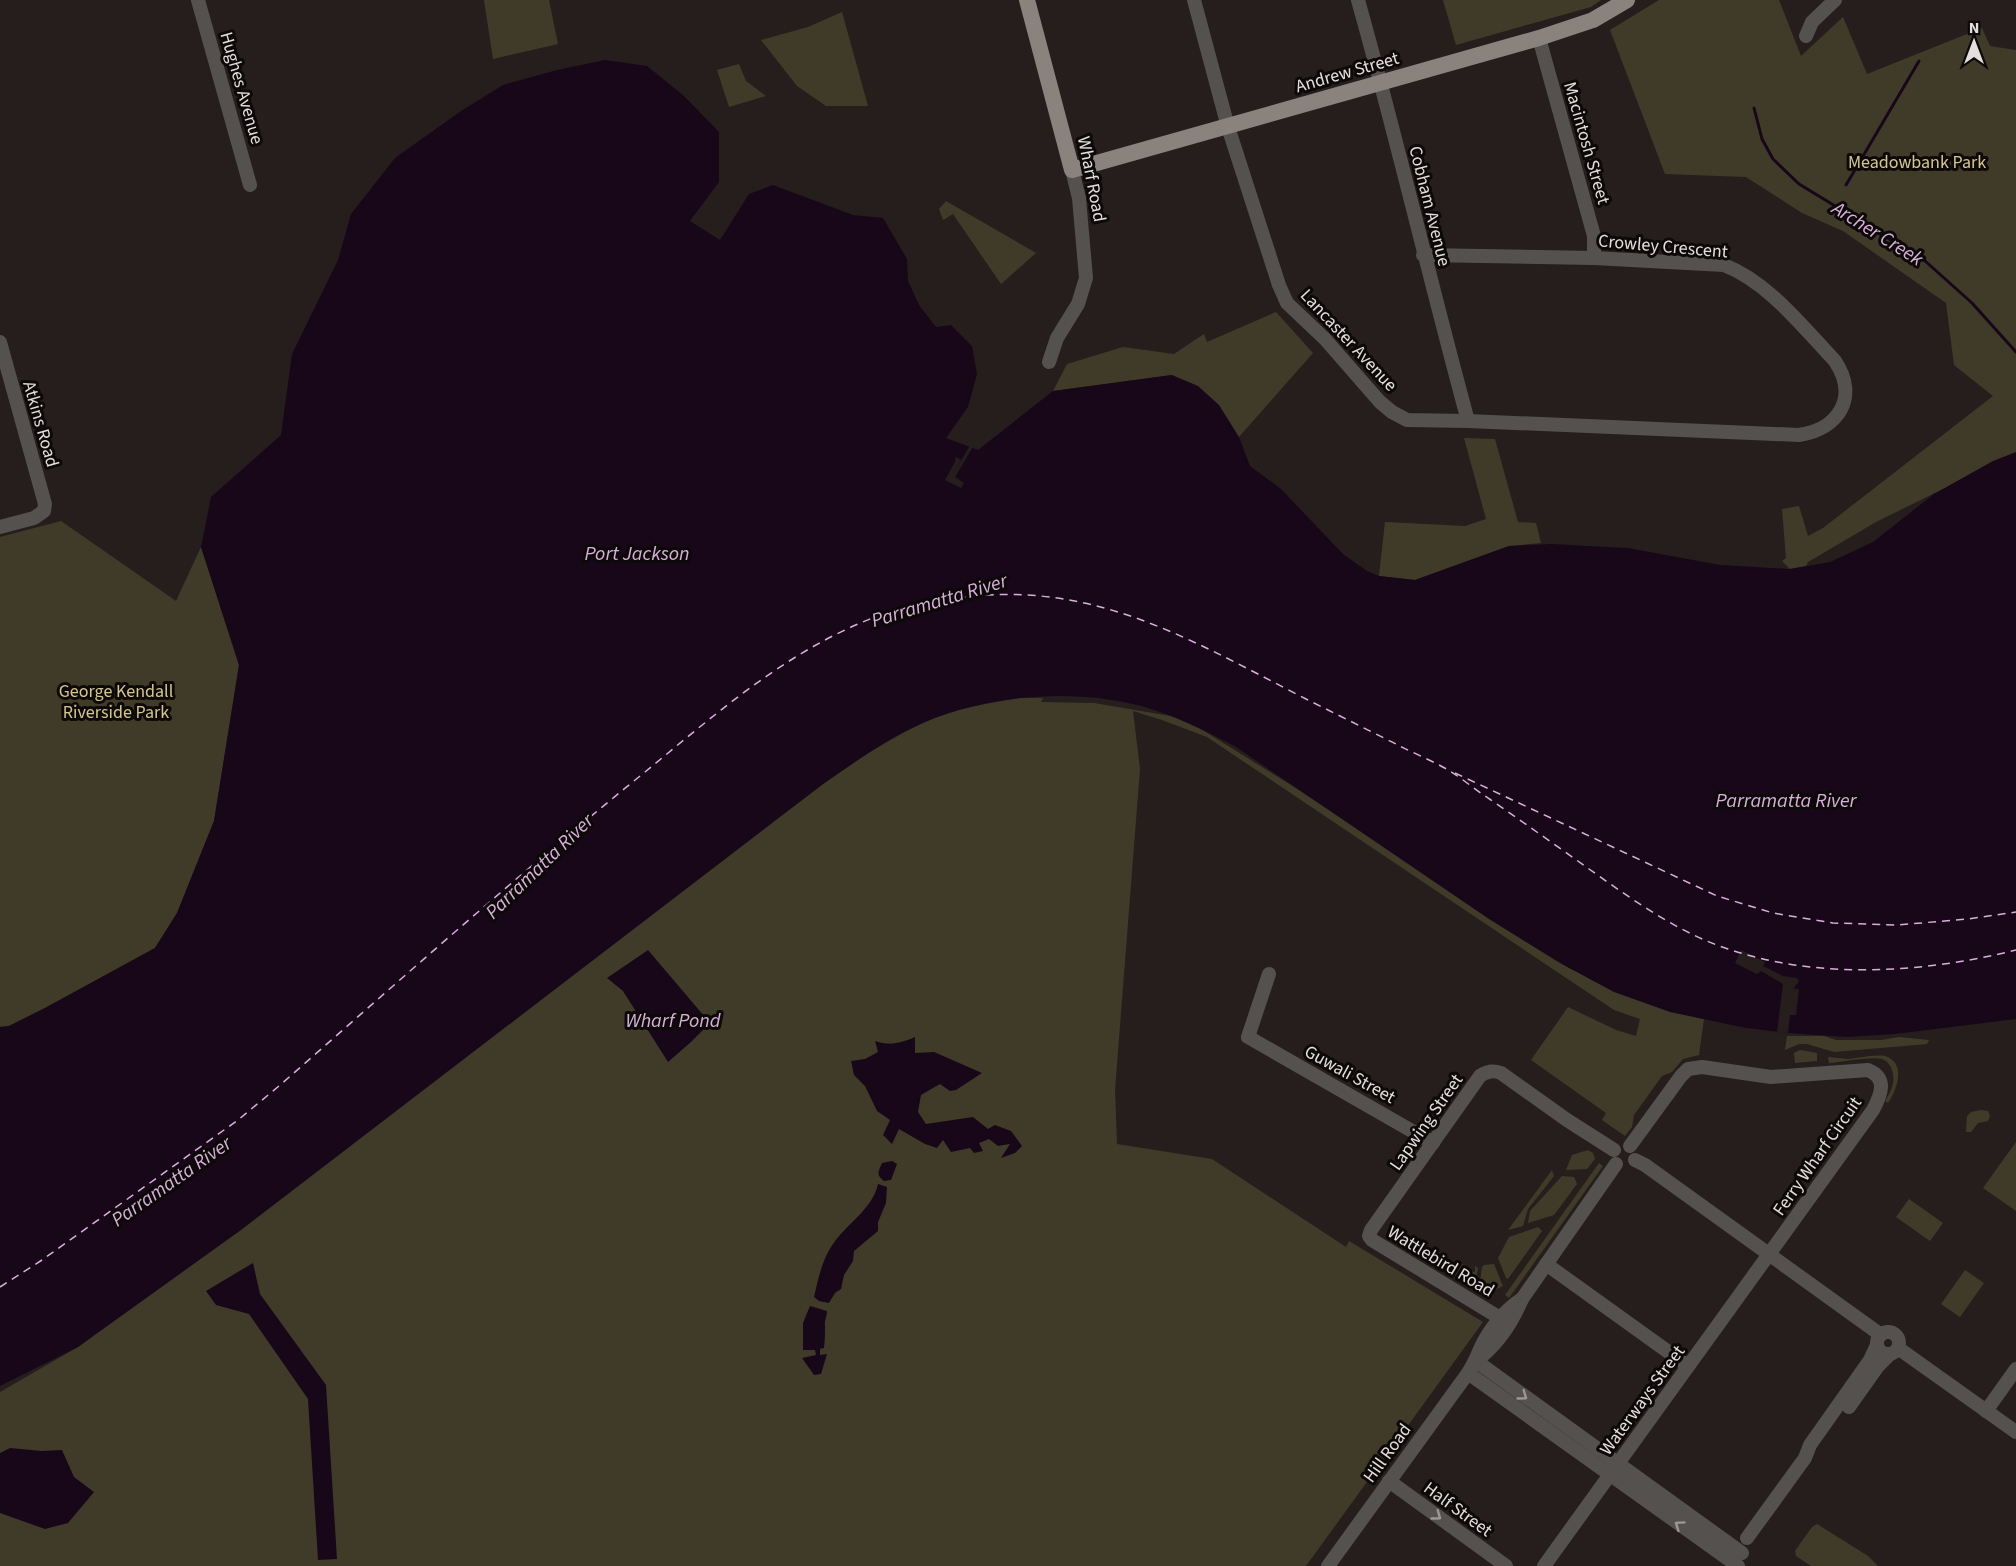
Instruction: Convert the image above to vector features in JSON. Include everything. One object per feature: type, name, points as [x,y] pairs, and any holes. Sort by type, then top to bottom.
[{"type":"main road","name":"Wharf Road","points":[[1027,0],[1072,170]]},
{"type":"main road","name":"Andrew Street","points":[[1072,170],[1539,38],[1593,20],[1627,0]]},
{"type":"street","name":"Hughes Avenue","points":[[198,0],[250,185]]},
{"type":"street","name":"Lancaster Avenue","points":[[1194,0],[1228,127],[1279,285],[1287,303],[1325,339],[1380,402],[1392,412],[1407,420],[1799,435],[1815,433],[1828,426],[1838,414],[1845,400],[1846,387]]},
{"type":"street","name":"Cobham Avenue","points":[[1358,0],[1468,421]]},
{"type":"street","points":[[1806,36],[1812,22],[1835,0]]},
{"type":"street","name":"Macintosh Street","points":[[1539,38],[1594,236],[1594,258]]},
{"type":"street","name":"Wharf Road","points":[[1049,362],[1057,339],[1078,304],[1086,278],[1079,198],[1072,170]]},
{"type":"street","name":"Crowley Crescent","points":[[1424,255],[1594,258],[1724,265],[1760,284],[1835,361],[1843,373],[1846,387]]},
{"type":"street","name":"Atkins Road","points":[[0,342],[45,504],[41,515],[0,527]]},
{"type":"street","name":"Guwali Street","points":[[1269,974],[1248,1037],[1433,1143]]},
{"type":"street","name":"Ferry Wharf Circuit","points":[[1630,1146],[1681,1076],[1692,1067],[1771,1077],[1863,1070],[1875,1073],[1882,1086],[1873,1110],[1769,1254]]},
{"type":"street","name":"Lapwing Street","points":[[1371,1230],[1480,1076],[1493,1071],[1501,1073],[1614,1150]]},
{"type":"street","points":[[1623,1144],[1630,1146],[1635,1152],[1635,1160],[1628,1166],[1621,1167],[1613,1159],[1614,1150],[1623,1144]]},
{"type":"street","points":[[1635,1160],[1769,1254],[1879,1340],[1882,1352],[1894,1351],[2016,1432]]},
{"type":"street","name":"Hill Road","points":[[1476,1361],[1489,1351],[1516,1314],[1522,1299],[1616,1164]]},
{"type":"street","name":"Wattlebird Road","points":[[1371,1230],[1369,1236],[1372,1240],[1500,1318]]},
{"type":"street","name":"Waterways Street","points":[[1544,1566],[1769,1254]]},
{"type":"street","points":[[1546,1264],[1688,1366]]},
{"type":"street","name":"Hill Road","points":[[1328,1566],[1468,1373],[1476,1361],[1481,1346],[1500,1318],[1508,1308],[1522,1299]]},
{"type":"street","points":[[1476,1361],[1733,1560],[1741,1539],[1747,1538],[1805,1458],[1810,1445],[1870,1360],[1879,1340],[1887,1332],[1894,1333],[1899,1341],[1894,1351],[1878,1366],[1818,1450],[1805,1458]]},
{"type":"street","points":[[1986,1411],[2016,1369]]},
{"type":"street","points":[[1468,1373],[1614,1470]]},
{"type":"street","name":"Half Street","points":[[1389,1481],[1506,1566]]},
{"type":"green space","points":[[484,0],[549,0],[558,44],[493,59]]},
{"type":"green space","points":[[1443,0],[1601,0],[1591,7],[1456,45]]},
{"type":"green space","name":"Meadowbank Park","points":[[1659,0],[1779,0],[1801,56],[1843,17],[1867,74],[1982,28],[1990,46],[2016,50],[2016,453],[1876,522],[1808,562],[1806,566],[1790,569],[1782,561],[1786,558],[1782,509],[1799,506],[1808,536],[1823,528],[1993,396],[1954,365],[1946,303],[1843,231],[1802,213],[1746,177],[1665,174],[1610,30]]},
{"type":"green space","points":[[842,12],[868,106],[826,106],[797,86],[761,40],[808,27]]},
{"type":"green space","points":[[739,64],[746,81],[766,96],[729,107],[717,70]]},
{"type":"green space","points":[[946,201],[1036,253],[1001,284],[953,214],[943,220],[939,209]]},
{"type":"green space","points":[[1276,312],[1313,353],[1238,438],[1172,375],[1053,391],[1067,364],[1123,347],[1174,354],[1204,334],[1207,342]]},
{"type":"green space","points":[[1464,438],[1495,439],[1518,522],[1536,523],[1541,543],[1509,546],[1415,580],[1379,576],[1385,522],[1465,526],[1486,519]]},
{"type":"green space","name":"George Kendall Riverside Park","points":[[61,521],[176,601],[201,547],[239,665],[214,821],[177,913],[155,948],[45,1008],[9,1026],[0,1027],[0,537]]},
{"type":"green space","points":[[1018,698],[1043,698],[1041,702],[1094,703],[1176,717],[1196,726],[1294,787],[1569,968],[1658,1007],[1704,1019],[1699,1055],[1683,1059],[1672,1072],[1662,1076],[1634,1115],[1632,1127],[1625,1136],[1602,1120],[1606,1113],[1531,1060],[1568,1007],[1616,1030],[1636,1036],[1640,1019],[1614,1010],[1207,737],[1133,711],[1140,769],[1115,1090],[1117,1144],[1212,1159],[1346,1247],[1349,1241],[1483,1322],[1306,1566],[0,1566],[0,1392],[78,1347],[847,767],[897,736],[934,718]]},
{"type":"green space","points":[[1787,1036],[1824,1036],[1836,1040],[1881,1040],[1899,1037],[1929,1040],[1927,1044],[1834,1052],[1807,1044],[1799,1044],[1785,1050]]},
{"type":"green space","points":[[1800,1050],[1817,1053],[1817,1061],[1795,1063],[1794,1053]]},
{"type":"green space","points":[[1885,1056],[1896,1064],[1897,1084],[1888,1103],[1885,1101],[1892,1088],[1893,1078],[1892,1069],[1886,1061],[1871,1058],[1829,1063],[1828,1057],[1849,1059]]},
{"type":"green space","points":[[1988,1111],[1990,1116],[1988,1121],[1978,1123],[1971,1132],[1966,1132],[1967,1116],[1971,1112]]},
{"type":"green space","points":[[2016,1142],[2016,1211],[1983,1188]]},
{"type":"green space","points":[[1588,1150],[1593,1153],[1595,1159],[1587,1169],[1566,1170],[1572,1155]]},
{"type":"green space","points":[[1599,1163],[1603,1166],[1509,1298],[1505,1295]]},
{"type":"green space","points":[[1552,1170],[1554,1176],[1528,1209],[1523,1226],[1508,1230]]},
{"type":"green space","points":[[1562,1176],[1574,1177],[1577,1184],[1554,1215],[1528,1223],[1530,1211]]},
{"type":"green space","points":[[1909,1199],[1943,1223],[1930,1241],[1896,1217]]},
{"type":"green space","points":[[1538,1227],[1542,1231],[1508,1279],[1506,1278],[1498,1258],[1509,1237]]},
{"type":"green space","points":[[1456,1263],[1466,1265],[1464,1270],[1475,1272],[1475,1266],[1478,1268],[1475,1284],[1468,1285],[1453,1274],[1452,1269]]},
{"type":"green space","points":[[1494,1264],[1503,1286],[1488,1294],[1479,1288],[1482,1267]]},
{"type":"green space","points":[[1965,1270],[1984,1283],[1960,1317],[1941,1304]]},
{"type":"green space","points":[[1817,1524],[1868,1556],[1878,1566],[1811,1566],[1796,1556],[1795,1551],[1812,1527]]},
{"type":"water","name":"Port Jackson","points":[[605,60],[647,66],[684,96],[719,132],[719,182],[690,221],[720,240],[749,194],[773,185],[853,215],[883,218],[907,259],[908,281],[919,305],[936,327],[951,325],[972,346],[977,374],[968,407],[946,438],[978,450],[1053,391],[1172,375],[1198,386],[1219,405],[1239,437],[1250,466],[1281,489],[1343,554],[1367,571],[1379,576],[1415,580],[1509,546],[1551,544],[1628,548],[1720,565],[1790,569],[1830,562],[1873,542],[1934,494],[1993,461],[2016,452],[2016,1019],[1895,1034],[1846,1037],[1746,1028],[1670,1012],[1614,992],[1560,963],[1489,919],[1236,747],[1207,732],[1157,711],[1130,703],[1070,696],[1009,699],[951,712],[911,728],[872,750],[835,775],[241,1230],[78,1347],[0,1386],[0,1027],[9,1026],[45,1008],[155,948],[177,913],[214,821],[239,665],[201,547],[211,497],[281,435],[292,354],[338,260],[351,214],[395,158],[461,111],[503,85]]},
{"type":"water","name":"Wharf Pond","points":[[648,950],[710,1023],[668,1062],[623,991],[607,978]]},
{"type":"water","points":[[915,1037],[915,1053],[934,1052],[982,1073],[956,1090],[950,1091],[940,1084],[921,1095],[918,1112],[926,1124],[973,1117],[988,1129],[995,1125],[1011,1131],[1022,1146],[1015,1153],[1001,1158],[1010,1144],[998,1146],[989,1139],[979,1143],[983,1151],[974,1153],[970,1148],[951,1152],[943,1140],[937,1148],[899,1129],[892,1144],[883,1135],[890,1120],[877,1111],[865,1086],[854,1075],[851,1061],[865,1059],[878,1052],[875,1041],[895,1043]]},
{"type":"water","points":[[892,1161],[897,1164],[891,1180],[884,1181],[879,1175],[882,1163]]},
{"type":"water","points":[[878,1184],[887,1187],[886,1203],[878,1222],[878,1231],[854,1251],[853,1261],[844,1275],[841,1289],[835,1293],[829,1303],[819,1301],[814,1297],[829,1250],[870,1201]]},
{"type":"water","points":[[253,1263],[260,1294],[326,1385],[337,1559],[318,1560],[308,1399],[249,1314],[216,1305],[206,1291]]},
{"type":"water","points":[[810,1306],[827,1311],[824,1348],[820,1349],[820,1355],[827,1354],[821,1374],[814,1375],[802,1358],[816,1355],[815,1350],[803,1350],[803,1323]]},
{"type":"water","points":[[10,1448],[62,1450],[74,1477],[94,1492],[68,1523],[45,1529],[0,1513],[0,1453]]},
{"type":"pier","points":[[971,444],[974,445],[955,477],[964,483],[961,488],[945,480],[956,457],[961,460],[952,476]]},
{"type":"pier","points":[[1741,950],[1765,962],[1763,966],[1783,976],[1797,978],[1799,981],[1794,989],[1799,989],[1796,1015],[1790,1015],[1788,1033],[1777,1032],[1783,984],[1761,971],[1757,974],[1735,963]]},
{"type":"waterway","points":[[1846,185],[1919,61]]},
{"type":"waterway","name":"Archer Creek","points":[[1754,108],[1762,139],[1773,159],[1799,184],[1924,260],[1972,303],[2016,352]]},
{"type":"ferry route","points":[[0,1287],[42,1260],[238,1120],[552,849],[699,727],[755,684],[784,664],[845,630],[884,614],[926,604],[980,596],[1031,595],[1078,602],[1124,614],[1169,631],[1450,771],[1639,903],[1691,934],[1728,949],[1763,959],[1799,965],[1872,970],[1945,964],[2016,950]]},
{"type":"ferry route","points":[[1455,773],[1717,896],[1773,913],[1833,923],[1897,925],[2016,912]]},
{"type":"water label","name":"Parramatta River","points":[[939,600]]},
{"type":"water label","name":"Parramatta River","points":[[1786,800]]},
{"type":"water label","name":"Parramatta River","points":[[539,866]]},
{"type":"water label","name":"Parramatta River","points":[[171,1181]]}]
